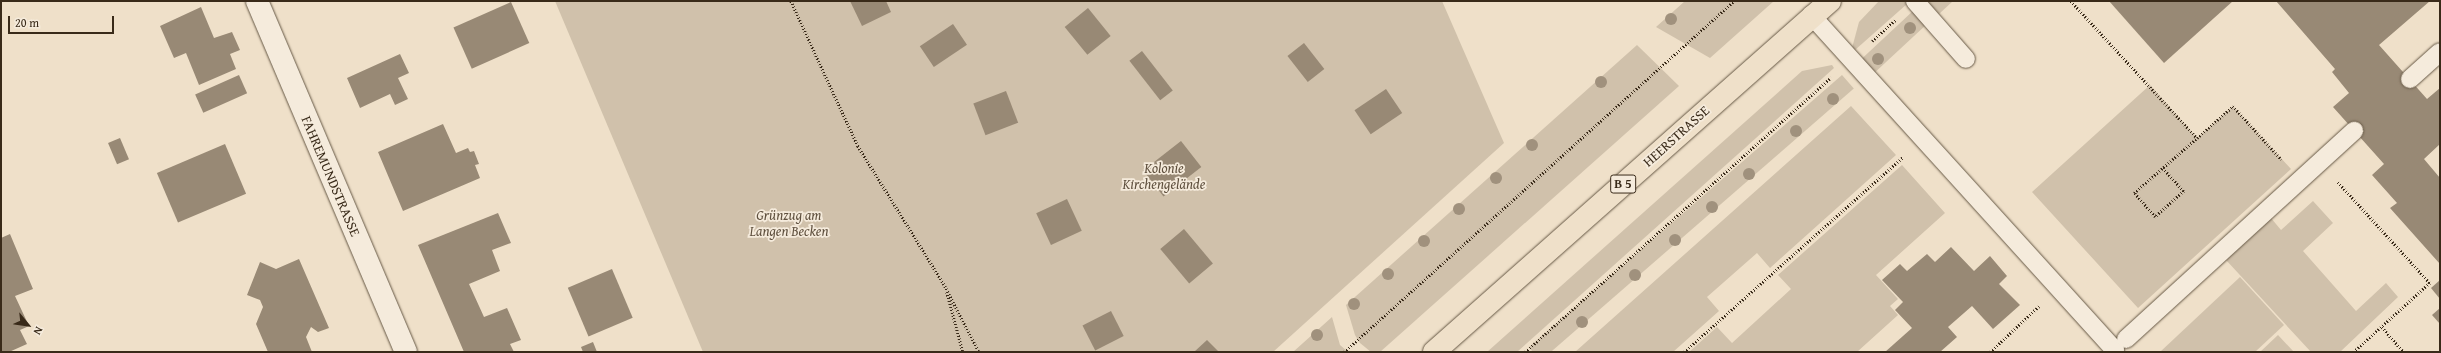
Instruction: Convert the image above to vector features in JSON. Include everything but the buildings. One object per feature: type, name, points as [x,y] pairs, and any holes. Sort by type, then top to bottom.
[{"type":"main road","name":"HEERSTRASSE","points":[[1434,352],[1811,15],[1830,1]]},
{"type":"street","name":"FAHREMUNDSTRASSE","points":[[257,1],[406,352]]},
{"type":"lane","points":[[1915,2],[1966,59]]},
{"type":"lane","points":[[1811,15],[1850,60],[2115,350],[2113,352]]},
{"type":"lane","points":[[2410,79],[2440,52]]},
{"type":"lane","points":[[2126,339],[2354,131]]},
{"type":"path","points":[[791,1],[858,146],[945,286],[979,352]]},
{"type":"path","points":[[1344,352],[1734,1]]},
{"type":"path","points":[[2071,1],[2197,138]]},
{"type":"path","points":[[1525,352],[1915,2]]},
{"type":"path","points":[[2163,168],[2184,191],[2155,217],[2134,193],[2233,106],[2301,179]]},
{"type":"path","points":[[1684,352],[1923,139]]},
{"type":"path","points":[[2320,162],[2430,283],[2354,352]]},
{"type":"path","points":[[945,286],[963,352]]},
{"type":"path","points":[[1990,352],[2058,288]]},
{"type":"path","points":[[2382,327],[2404,352]]},
{"type":"green space","name":"Kolonie Kirchengelände","points":[[555,1],[1442,1],[1504,143],[1273,352],[703,352]]},
{"type":"green space","points":[[1685,1],[1774,1],[1710,58],[1656,27]]},
{"type":"green space","points":[[1879,1],[1904,1],[1907,4],[1855,50],[1852,48],[1859,22]]},
{"type":"green space","points":[[1927,1],[1953,1],[1939,14]]},
{"type":"green space","points":[[1914,10],[1927,24],[1875,72],[1862,58]]},
{"type":"green space","points":[[1637,45],[1679,86],[1380,352],[1371,352],[1360,343],[1355,335],[1346,305]]},
{"type":"green space","points":[[1832,65],[1834,68],[1517,352],[1487,352],[1802,71]]},
{"type":"green space","points":[[1842,75],[1854,89],[1551,352],[1533,352],[1529,347]]},
{"type":"green space","points":[[2150,85],[2197,138],[2233,106],[2291,169],[2138,308],[2032,192]]},
{"type":"green space","points":[[1851,106],[1896,155],[1770,268],[1757,253],[1707,297],[1719,311],[1673,352],[1575,352]]},
{"type":"green space","points":[[1902,165],[1945,213],[1876,275],[1898,299],[1890,306],[1898,315],[1857,352],[1689,352],[1717,327],[1732,343],[1791,289],[1778,275]]},
{"type":"green space","points":[[2313,201],[2333,223],[2303,251],[2356,311],[2386,283],[2398,297],[2340,352],[2311,352],[2226,260],[2271,218],[2281,230]]},
{"type":"green space","points":[[2240,277],[2284,325],[2255,352],[2160,352]]},
{"type":"green space","points":[[1332,317],[1340,345],[1348,352],[1293,352]]},
{"type":"green space","points":[[2278,335],[2294,352],[2260,352]]},
{"type":"park label","name":"Grünzug am Langen Becken","points":[[789,224]]}]
